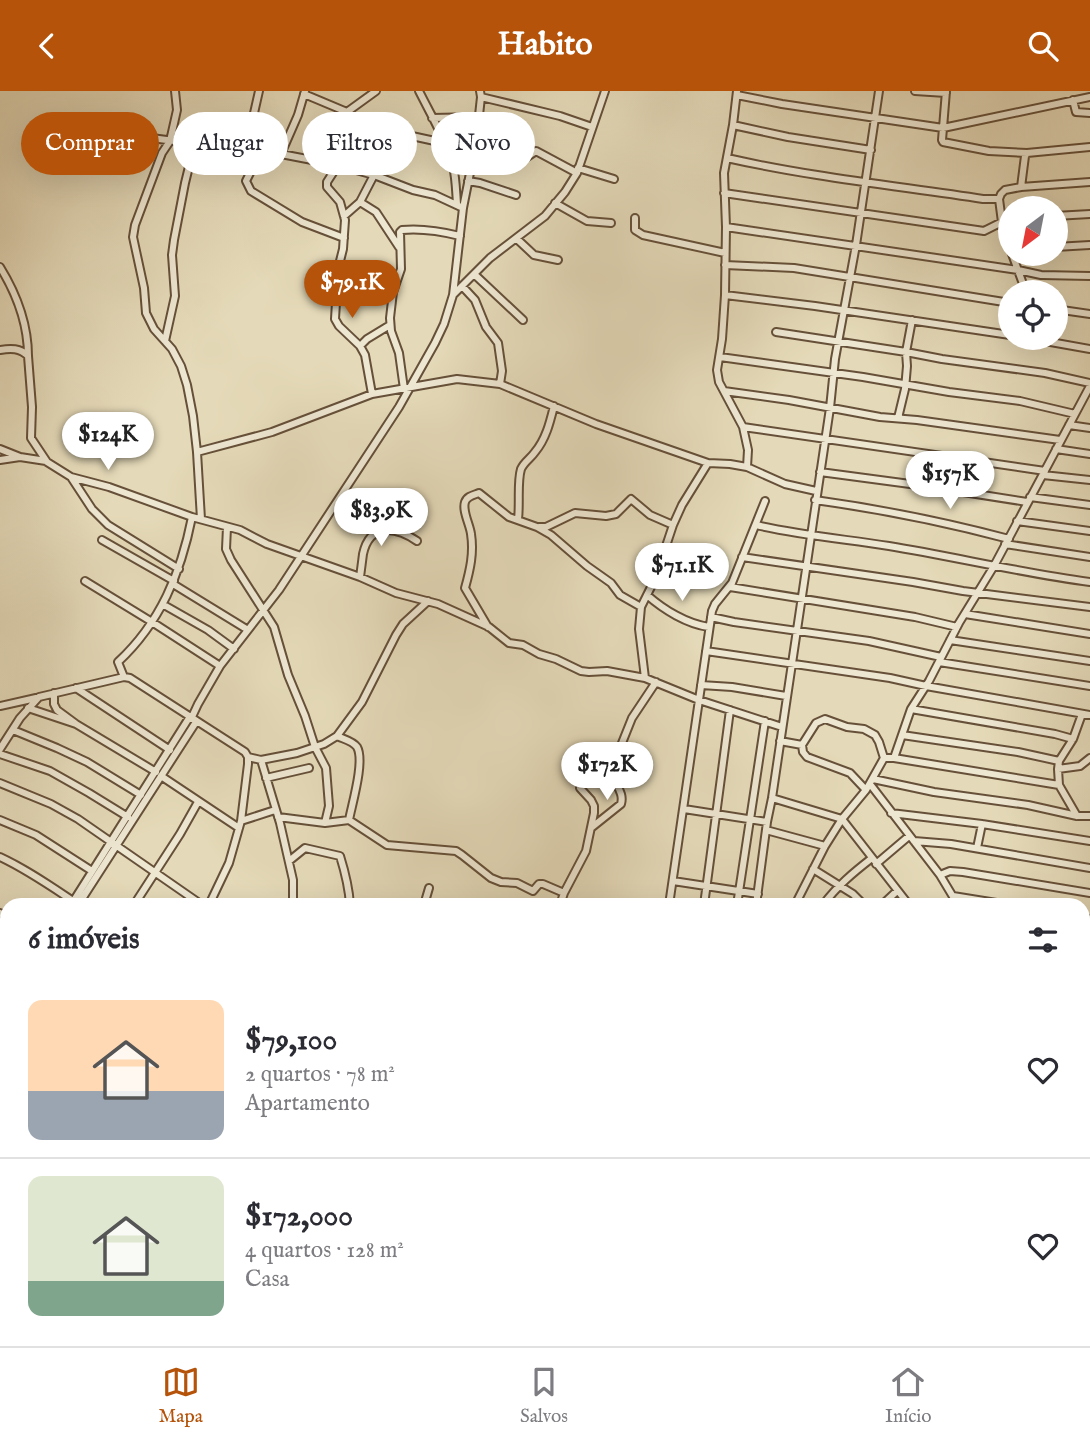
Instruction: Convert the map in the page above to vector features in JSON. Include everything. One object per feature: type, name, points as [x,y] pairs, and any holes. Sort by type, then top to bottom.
[{"type":"street","points":[[175,91],[177,110],[170,141],[162,153],[133,237],[144,288],[146,313],[154,329],[172,349],[187,385],[197,452],[201,519]]},
{"type":"street","points":[[254,112],[259,91]]},
{"type":"street","points":[[288,138],[305,93],[347,112],[376,91]]},
{"type":"street","points":[[419,91],[431,116]]},
{"type":"street","points":[[453,295],[490,258],[545,216],[565,192],[578,170],[606,91]]},
{"type":"street","points":[[757,898],[843,310],[856,246],[879,91]]},
{"type":"street","points":[[915,91],[946,92],[943,142],[989,151],[1027,153],[1090,147]]},
{"type":"street","points":[[747,467],[748,450],[743,427],[719,382],[717,370],[725,295],[724,173],[737,93],[782,104],[943,128],[1090,97]]},
{"type":"street","points":[[479,112],[480,94],[560,116],[592,128]]},
{"type":"street","points":[[1073,100],[1076,112],[1090,113]]},
{"type":"street","points":[[733,125],[871,150]]},
{"type":"street","points":[[159,139],[173,141]]},
{"type":"street","points":[[535,152],[578,170],[614,179]]},
{"type":"street","points":[[1021,187],[1027,153]]},
{"type":"street","points":[[727,158],[866,182],[998,199]]},
{"type":"street","points":[[165,341],[175,296],[172,255],[187,175]]},
{"type":"street","points":[[249,175],[246,181],[248,187],[302,222],[344,238]]},
{"type":"street","points":[[332,175],[327,187],[340,202],[344,216],[335,319],[360,345],[365,355],[372,394]]},
{"type":"street","points":[[344,216],[360,202],[370,175]]},
{"type":"street","points":[[373,175],[460,206]]},
{"type":"street","points":[[79,898],[179,742],[220,666],[279,590],[362,464],[444,324],[453,295],[460,236],[460,206],[455,175]]},
{"type":"street","points":[[460,206],[469,175]]},
{"type":"street","points":[[468,181],[516,195]]},
{"type":"street","points":[[1000,196],[1005,190],[1021,187],[1090,182]]},
{"type":"street","points":[[724,193],[984,231],[998,225]]},
{"type":"street","points":[[360,202],[376,212],[400,249]]},
{"type":"street","points":[[555,203],[587,221],[611,223]]},
{"type":"street","points":[[1068,215],[1090,214]]},
{"type":"street","points":[[635,218],[635,230],[643,235],[725,253]]},
{"type":"street","points":[[726,227],[1041,275],[1090,276]]},
{"type":"street","points":[[407,388],[390,325],[393,292],[401,269],[399,237],[402,230],[430,229],[460,236]]},
{"type":"street","points":[[517,239],[534,255],[558,260]]},
{"type":"street","points":[[1068,247],[1090,246]]},
{"type":"street","points":[[726,265],[794,268],[998,301]]},
{"type":"street","points":[[1017,266],[1022,280]]},
{"type":"street","points":[[0,267],[26,328],[32,407],[31,438],[47,461],[71,477],[246,532],[267,544],[360,577],[396,593],[438,604],[489,627],[509,643],[523,645],[581,671],[607,671],[645,678],[699,700],[782,727]]},
{"type":"street","points":[[474,274],[523,320]]},
{"type":"street","points":[[462,286],[475,300],[486,327],[498,343],[502,371],[500,384]]},
{"type":"street","points":[[725,295],[998,333]]},
{"type":"street","points":[[1068,311],[1090,314]]},
{"type":"street","points":[[898,418],[906,385],[906,352],[912,320]]},
{"type":"street","points":[[360,345],[390,325]]},
{"type":"street","points":[[776,332],[1045,373],[1090,385],[1086,402],[1075,414],[1060,440],[994,566],[911,709],[894,758]]},
{"type":"street","points":[[1068,345],[1090,349]]},
{"type":"street","points":[[0,350],[17,349],[28,356]]},
{"type":"street","points":[[720,357],[1020,401],[1075,414]]},
{"type":"street","points":[[197,452],[272,432],[372,394],[457,379],[500,384],[596,424],[708,463],[747,467],[785,484],[816,491]]},
{"type":"street","points":[[724,391],[880,417],[1060,440]]},
{"type":"street","points":[[518,519],[521,470],[544,438],[554,406]]},
{"type":"street","points":[[1069,425],[1090,428]]},
{"type":"street","points":[[743,427],[1090,480]]},
{"type":"street","points":[[0,449],[20,457],[47,461]]},
{"type":"street","points":[[1056,449],[1090,454]]},
{"type":"street","points":[[0,460],[20,457]]},
{"type":"street","points":[[645,678],[639,629],[641,607],[661,564],[682,505],[708,463]]},
{"type":"street","points":[[820,472],[1090,505]]},
{"type":"street","points":[[71,477],[92,509],[108,525],[179,569]]},
{"type":"street","points":[[489,627],[465,588],[472,555],[466,502],[470,496],[479,493],[509,517],[551,535],[611,583],[626,599],[641,607]]},
{"type":"street","points":[[537,527],[546,527],[575,513],[606,516],[616,514],[631,499],[650,515],[673,525]]},
{"type":"street","points":[[815,500],[977,530],[1007,542],[1090,557]]},
{"type":"street","points":[[671,898],[711,617],[715,604],[730,587],[765,501]]},
{"type":"street","points":[[124,677],[118,662],[141,638],[163,604],[179,569],[192,517]]},
{"type":"street","points":[[1017,521],[1090,531]]},
{"type":"street","points":[[756,525],[1090,582]]},
{"type":"street","points":[[227,527],[226,549],[274,627],[288,675],[315,747],[324,762],[329,806],[325,823]]},
{"type":"street","points":[[360,577],[363,551],[375,535],[383,530],[394,529],[417,541]]},
{"type":"street","points":[[102,540],[248,630]]},
{"type":"street","points":[[742,557],[977,593],[1090,607]]},
{"type":"street","points":[[85,581],[220,666]]},
{"type":"street","points":[[730,587],[915,617],[957,627]]},
{"type":"street","points":[[647,596],[690,622],[709,627]]},
{"type":"street","points":[[0,706],[124,677],[130,678],[239,748],[248,757],[261,760],[297,753],[332,741],[337,736],[362,702],[403,624],[428,601]]},
{"type":"street","points":[[163,604],[208,630],[234,649]]},
{"type":"street","points":[[965,614],[1090,634]]},
{"type":"street","points":[[711,617],[887,644],[940,660],[1090,686]]},
{"type":"street","points":[[950,640],[1090,661]]},
{"type":"street","points":[[706,651],[890,678],[1090,715]]},
{"type":"street","points":[[591,828],[621,804],[621,793],[612,775],[612,768],[632,718],[656,682]]},
{"type":"street","points":[[701,685],[786,696]]},
{"type":"street","points":[[76,688],[170,750]]},
{"type":"street","points":[[54,693],[57,710],[76,724],[198,802],[240,825],[277,814],[325,823],[349,820],[387,845],[456,851],[491,878],[501,882],[517,883],[533,891],[539,884],[543,884],[564,893]]},
{"type":"street","points":[[0,749],[38,697]]},
{"type":"street","points":[[28,708],[76,724]]},
{"type":"street","points":[[705,898],[730,709]]},
{"type":"street","points":[[911,709],[1073,739]]},
{"type":"street","points":[[1077,817],[1059,785],[1058,765],[1073,739],[1082,714]]},
{"type":"street","points":[[798,898],[825,846],[842,819],[870,784],[884,758],[875,735],[864,729],[825,719],[816,723],[802,744],[803,752],[807,757],[850,773],[870,784],[1028,805],[1077,817],[1090,816]]},
{"type":"street","points":[[738,898],[765,721]]},
{"type":"street","points":[[12,730],[87,762],[141,795]]},
{"type":"street","points":[[902,735],[1018,752],[1058,765],[1080,766],[1090,758]]},
{"type":"street","points":[[337,736],[355,745],[358,750],[357,786],[349,820]]},
{"type":"street","points":[[780,741],[802,744]]},
{"type":"street","points":[[165,764],[170,750],[179,742]]},
{"type":"street","points":[[0,754],[50,771],[128,817]]},
{"type":"street","points":[[212,898],[229,863],[240,825],[248,757]]},
{"type":"street","points":[[884,758],[1059,785]]},
{"type":"street","points":[[261,760],[289,861],[293,898]]},
{"type":"street","points":[[266,778],[309,768]]},
{"type":"street","points":[[0,783],[51,804],[78,819],[192,898]]},
{"type":"street","points":[[870,784],[940,875],[953,897],[960,898]]},
{"type":"street","points":[[119,835],[128,817],[137,807],[141,795],[151,786]]},
{"type":"street","points":[[562,898],[586,851],[591,828],[594,806],[580,788]]},
{"type":"street","points":[[772,798],[842,819],[903,898]]},
{"type":"street","points":[[139,898],[198,802]]},
{"type":"street","points":[[684,809],[767,822]]},
{"type":"street","points":[[891,813],[1090,841]]},
{"type":"street","points":[[0,820],[36,835],[92,871]]},
{"type":"street","points":[[977,848],[982,824]]},
{"type":"street","points":[[766,830],[825,846]]},
{"type":"street","points":[[829,898],[854,872],[911,839],[1090,868]]},
{"type":"street","points":[[289,861],[305,848],[340,856],[350,898]]},
{"type":"street","points":[[0,857],[27,871],[65,898]]},
{"type":"street","points":[[87,884],[92,871],[100,864]]},
{"type":"street","points":[[813,869],[857,898]]},
{"type":"street","points":[[940,875],[950,871],[963,872],[1090,893]]},
{"type":"street","points":[[673,881],[758,894]]},
{"type":"street","points":[[426,898],[429,888]]},
{"type":"street","points":[[890,898],[897,891]]}]
